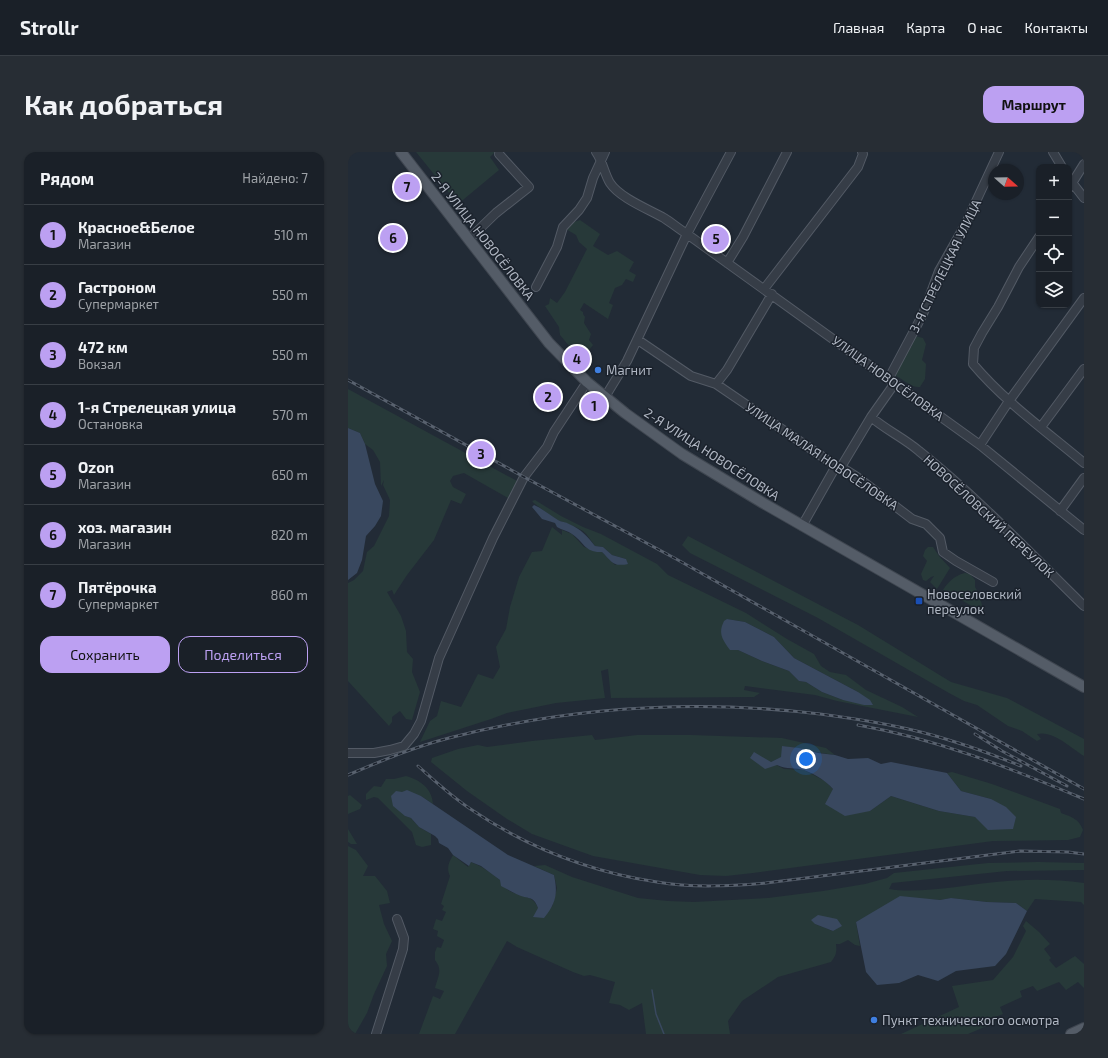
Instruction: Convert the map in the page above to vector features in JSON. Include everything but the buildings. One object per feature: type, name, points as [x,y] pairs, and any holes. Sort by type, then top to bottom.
[{"type":"main road","name":"2-Я УЛИЦА НОВОСЁЛОВКА","points":[[401,152],[549,342],[587,382],[643,427],[682,454],[802,526],[1084,687]]},
{"type":"main road","points":[[1071,1034],[1084,1028]]},
{"type":"street","name":"УЛИЦА НОВОСЁЛОВКА","points":[[596,152],[601,160],[610,183],[622,195],[665,219],[687,234],[892,380],[980,445],[1084,530]]},
{"type":"street","points":[[536,287],[557,247],[563,227],[579,210],[587,198],[593,178],[605,152]]},
{"type":"street","points":[[606,397],[616,382],[638,340],[687,234],[731,152]]},
{"type":"street","points":[[728,263],[743,238],[787,152]]},
{"type":"street","points":[[764,289],[858,167],[863,154],[862,152]]},
{"type":"street","name":"3-Я СТРЕЛЕЦКАЯ УЛИЦА","points":[[802,526],[871,417],[892,380],[923,314],[939,271],[966,225],[999,152]]},
{"type":"street","points":[[1053,152],[1060,164]]},
{"type":"street","points":[[469,239],[496,213],[529,187],[499,154]]},
{"type":"street","points":[[1072,180],[1084,164]]},
{"type":"street","points":[[1072,185],[1084,198]]},
{"type":"street","points":[[1036,242],[1019,267],[974,348],[973,364],[984,378],[1009,401],[1084,463]]},
{"type":"street","points":[[716,384],[727,370],[772,294]]},
{"type":"street","points":[[980,445],[1009,401],[1084,298]]},
{"type":"street","name":"УЛИЦА МАЛАЯ НОВОСЁЛОВКА","points":[[638,340],[692,376],[716,384],[857,477],[912,519],[926,524],[940,538],[943,552],[956,562],[993,582]]},
{"type":"street","points":[[1040,427],[1084,369]]},
{"type":"street","points":[[348,754],[374,753],[404,746],[414,734],[421,720],[439,658],[493,538],[524,477],[547,447],[554,432],[587,382]]},
{"type":"street","name":"НОВОСЁЛОВСКИЙ ПЕРЕУЛОК","points":[[871,417],[884,428],[917,449],[948,475],[998,521],[1084,606]]},
{"type":"street","points":[[1060,510],[1084,478]]},
{"type":"street","points":[[376,1034],[404,949],[404,938],[397,919]]},
{"type":"shaded area","points":[[416,152],[495,152],[490,157],[499,170],[458,204]]},
{"type":"shaded area","points":[[580,220],[600,234],[593,246],[608,255],[617,251],[634,262],[629,271],[636,275],[633,282],[626,279],[622,285],[615,288],[609,303],[613,305],[608,319],[584,303],[580,310],[583,312],[585,317],[584,323],[591,334],[589,340],[593,345],[587,353],[570,347],[560,335],[559,327],[545,306],[549,304],[550,298],[557,303],[565,292],[587,249],[579,242],[576,235],[566,229],[571,223]]},
{"type":"shaded area","points":[[915,336],[923,338],[926,344],[922,360],[926,364],[925,379],[920,387],[911,385],[896,376],[898,366],[906,352],[912,346]]},
{"type":"shaded area","points":[[348,389],[517,481],[508,498],[464,473],[453,476],[450,481],[453,487],[466,494],[461,504],[451,500],[434,540],[407,575],[394,595],[392,590],[387,592],[401,616],[406,631],[407,652],[413,659],[412,672],[420,692],[412,720],[406,719],[400,711],[392,717],[392,722],[389,726],[348,681],[348,583],[354,580],[363,571],[367,552],[374,546],[389,516],[390,500],[383,485],[384,480],[381,486],[380,462],[373,450],[365,444],[360,433],[348,428]]},
{"type":"shaded area","points":[[535,500],[561,516],[601,534],[657,564],[668,575],[746,613],[814,654],[821,666],[830,672],[846,675],[866,690],[902,707],[918,717],[837,701],[815,695],[745,686],[744,690],[760,693],[754,697],[611,698],[608,669],[601,671],[605,698],[556,703],[507,713],[420,742],[430,721],[437,716],[441,701],[461,707],[478,674],[493,679],[500,667],[496,647],[506,629],[510,607],[519,577],[532,552],[542,551],[552,527],[562,535],[562,530],[572,534],[584,547],[602,552],[615,565],[626,559],[612,555],[603,547],[595,546],[583,531],[558,520],[532,501]],"holes":[[[727,619],[745,622],[774,637],[794,658],[858,692],[843,700],[822,692],[806,682],[799,681],[789,671],[738,650],[730,650]]]},
{"type":"shaded area","points":[[688,536],[858,625],[951,682],[1007,698],[1084,739],[1084,756],[1062,740],[1043,733],[1037,734],[1041,739],[1037,741],[1022,731],[1008,726],[977,705],[964,701],[949,693],[818,618],[690,553],[682,545]]},
{"type":"shaded area","points":[[928,547],[933,547],[950,568],[937,589],[930,582],[934,576],[926,581],[923,580],[921,574],[927,561],[923,556]]},
{"type":"shaded area","points":[[965,573],[970,574],[975,580],[975,587],[982,605],[981,611],[943,590],[952,579]]},
{"type":"shaded area","points":[[592,735],[595,740],[637,735],[782,738],[826,748],[835,755],[782,746],[782,757],[771,762],[754,753],[784,769],[804,770],[825,781],[833,789],[870,811],[891,796],[939,811],[975,817],[989,830],[991,799],[961,791],[947,773],[952,772],[992,784],[1060,809],[1061,813],[1072,817],[1077,821],[1083,830],[1080,837],[1068,840],[993,841],[753,873],[726,876],[700,875],[593,856],[532,834],[507,819],[467,791],[431,762],[432,758],[458,749],[478,745],[487,747]]},
{"type":"shaded area","points":[[406,776],[420,782],[428,789],[432,798],[433,804],[421,796],[405,816],[411,818],[419,827],[431,834],[431,845],[422,847],[416,845],[412,832],[378,798],[374,797],[366,800],[366,794],[374,786],[381,787],[386,779]]},
{"type":"shaded area","points":[[350,795],[362,805],[360,809],[348,814],[348,796]]},
{"type":"shaded area","points":[[348,829],[357,844],[351,844],[348,842]]},
{"type":"shaded area","points":[[348,846],[356,850],[368,866],[363,876],[375,876],[387,891],[390,903],[379,905],[384,924],[392,941],[386,954],[387,966],[367,1013],[355,1034],[348,1034]]},
{"type":"shaded area","points":[[453,855],[468,867],[471,862],[490,872],[500,880],[508,890],[533,900],[538,908],[552,907],[557,888],[554,875],[534,866],[545,865],[572,877],[638,898],[694,902],[768,898],[823,891],[865,884],[887,878],[894,873],[988,863],[1038,862],[1084,863],[1084,870],[1007,871],[892,883],[889,889],[914,890],[1007,881],[1062,881],[1084,883],[1084,905],[1081,902],[1035,899],[1027,911],[1016,903],[987,902],[951,898],[940,900],[927,899],[875,912],[856,922],[860,946],[855,945],[848,940],[840,944],[836,944],[836,954],[831,962],[778,977],[742,1001],[728,1021],[730,1034],[646,1034],[642,1003],[629,1010],[620,1005],[609,1003],[615,982],[590,975],[584,976],[573,972],[507,941],[455,1034],[419,1034],[433,996],[440,999],[444,991],[435,988],[439,967],[435,960],[435,952],[437,947],[441,948],[444,940],[437,936],[438,931],[433,929],[436,919],[442,921],[446,912],[442,910],[444,906],[441,904],[450,876],[448,868]],"holes":[[[829,918],[837,920],[833,931],[815,924]]]},
{"type":"shaded area","points":[[1026,921],[1050,944],[1044,949],[1051,958],[1049,960],[1056,968],[1075,956],[1084,964],[1084,988],[1078,982],[1066,990],[1059,982],[1037,991],[1033,986],[1020,991],[1022,997],[1000,1007],[1003,1014],[993,1018],[994,1023],[968,1034],[901,1034],[959,1007],[952,986],[993,980],[1013,957],[1026,931],[1023,926]]},
{"type":"water","points":[[348,428],[360,433],[365,444],[375,484],[383,501],[381,516],[366,536],[362,560],[357,573],[348,580]]},
{"type":"water","points":[[534,505],[559,521],[568,523],[577,528],[595,546],[603,547],[612,555],[626,559],[628,564],[619,565],[613,563],[602,552],[596,552],[588,549],[569,532],[557,527],[555,523],[542,519],[532,507]]},
{"type":"water","points":[[727,619],[745,622],[774,637],[794,658],[858,692],[870,700],[873,705],[864,705],[843,700],[822,692],[806,682],[799,681],[789,671],[738,650],[730,650],[721,633],[722,625]]},
{"type":"water","points":[[782,746],[835,755],[848,759],[868,758],[881,764],[891,762],[947,773],[961,791],[991,799],[1006,807],[1016,817],[1013,829],[988,830],[975,817],[939,811],[891,796],[870,811],[845,816],[825,804],[833,789],[820,778],[804,770],[777,765],[765,769],[750,758],[754,752],[771,762],[781,757]]},
{"type":"water","points":[[407,790],[421,796],[508,855],[554,875],[556,888],[555,898],[551,908],[544,918],[533,917],[538,908],[534,900],[519,895],[501,886],[500,880],[481,866],[471,862],[469,866],[453,855],[448,848],[439,843],[435,836],[419,827],[411,818],[405,816],[393,806],[391,796],[396,791],[402,792]]},
{"type":"water","points":[[900,896],[940,900],[951,898],[987,902],[1016,903],[1027,911],[1006,954],[995,966],[956,971],[938,981],[918,975],[899,983],[877,985],[866,972],[856,922]]},
{"type":"water","points":[[818,915],[837,919],[842,926],[833,931],[815,924],[811,920]]},
{"type":"waterway","points":[[652,990],[656,1014],[664,1034]]},
{"type":"railway","points":[[348,380],[678,560],[1084,789]]},
{"type":"railway","points":[[348,775],[423,746],[495,727],[587,713],[680,707],[773,709],[870,721],[936,736],[1021,766]]},
{"type":"railway","points":[[858,725],[945,746],[1029,776],[1084,799]]},
{"type":"railway","points":[[975,734],[1002,751],[1067,786]]},
{"type":"railway","points":[[418,766],[472,810],[537,846],[584,865],[608,872],[632,878],[671,884],[712,886],[766,883],[1020,851],[1068,852],[1084,854]]},
{"type":"place","name":"Пятёрочка","points":[[407,187]]},
{"type":"place","name":"хоз. магазин","points":[[393,238]]},
{"type":"place","name":"Ozon","points":[[716,239]]},
{"type":"place","name":"1-я Стрелецкая улица","points":[[577,359]]},
{"type":"place","name":"Магнит","points":[[598,370]]},
{"type":"place","name":"Гастроном","points":[[548,397]]},
{"type":"place","name":"Красное&Белое","points":[[594,406]]},
{"type":"place","name":"472 км","points":[[481,454]]},
{"type":"place","name":"Новоселовский переулок","points":[[919,601]]},
{"type":"place","name":"Пункт технического осмотра","points":[[874,1020]]}]
